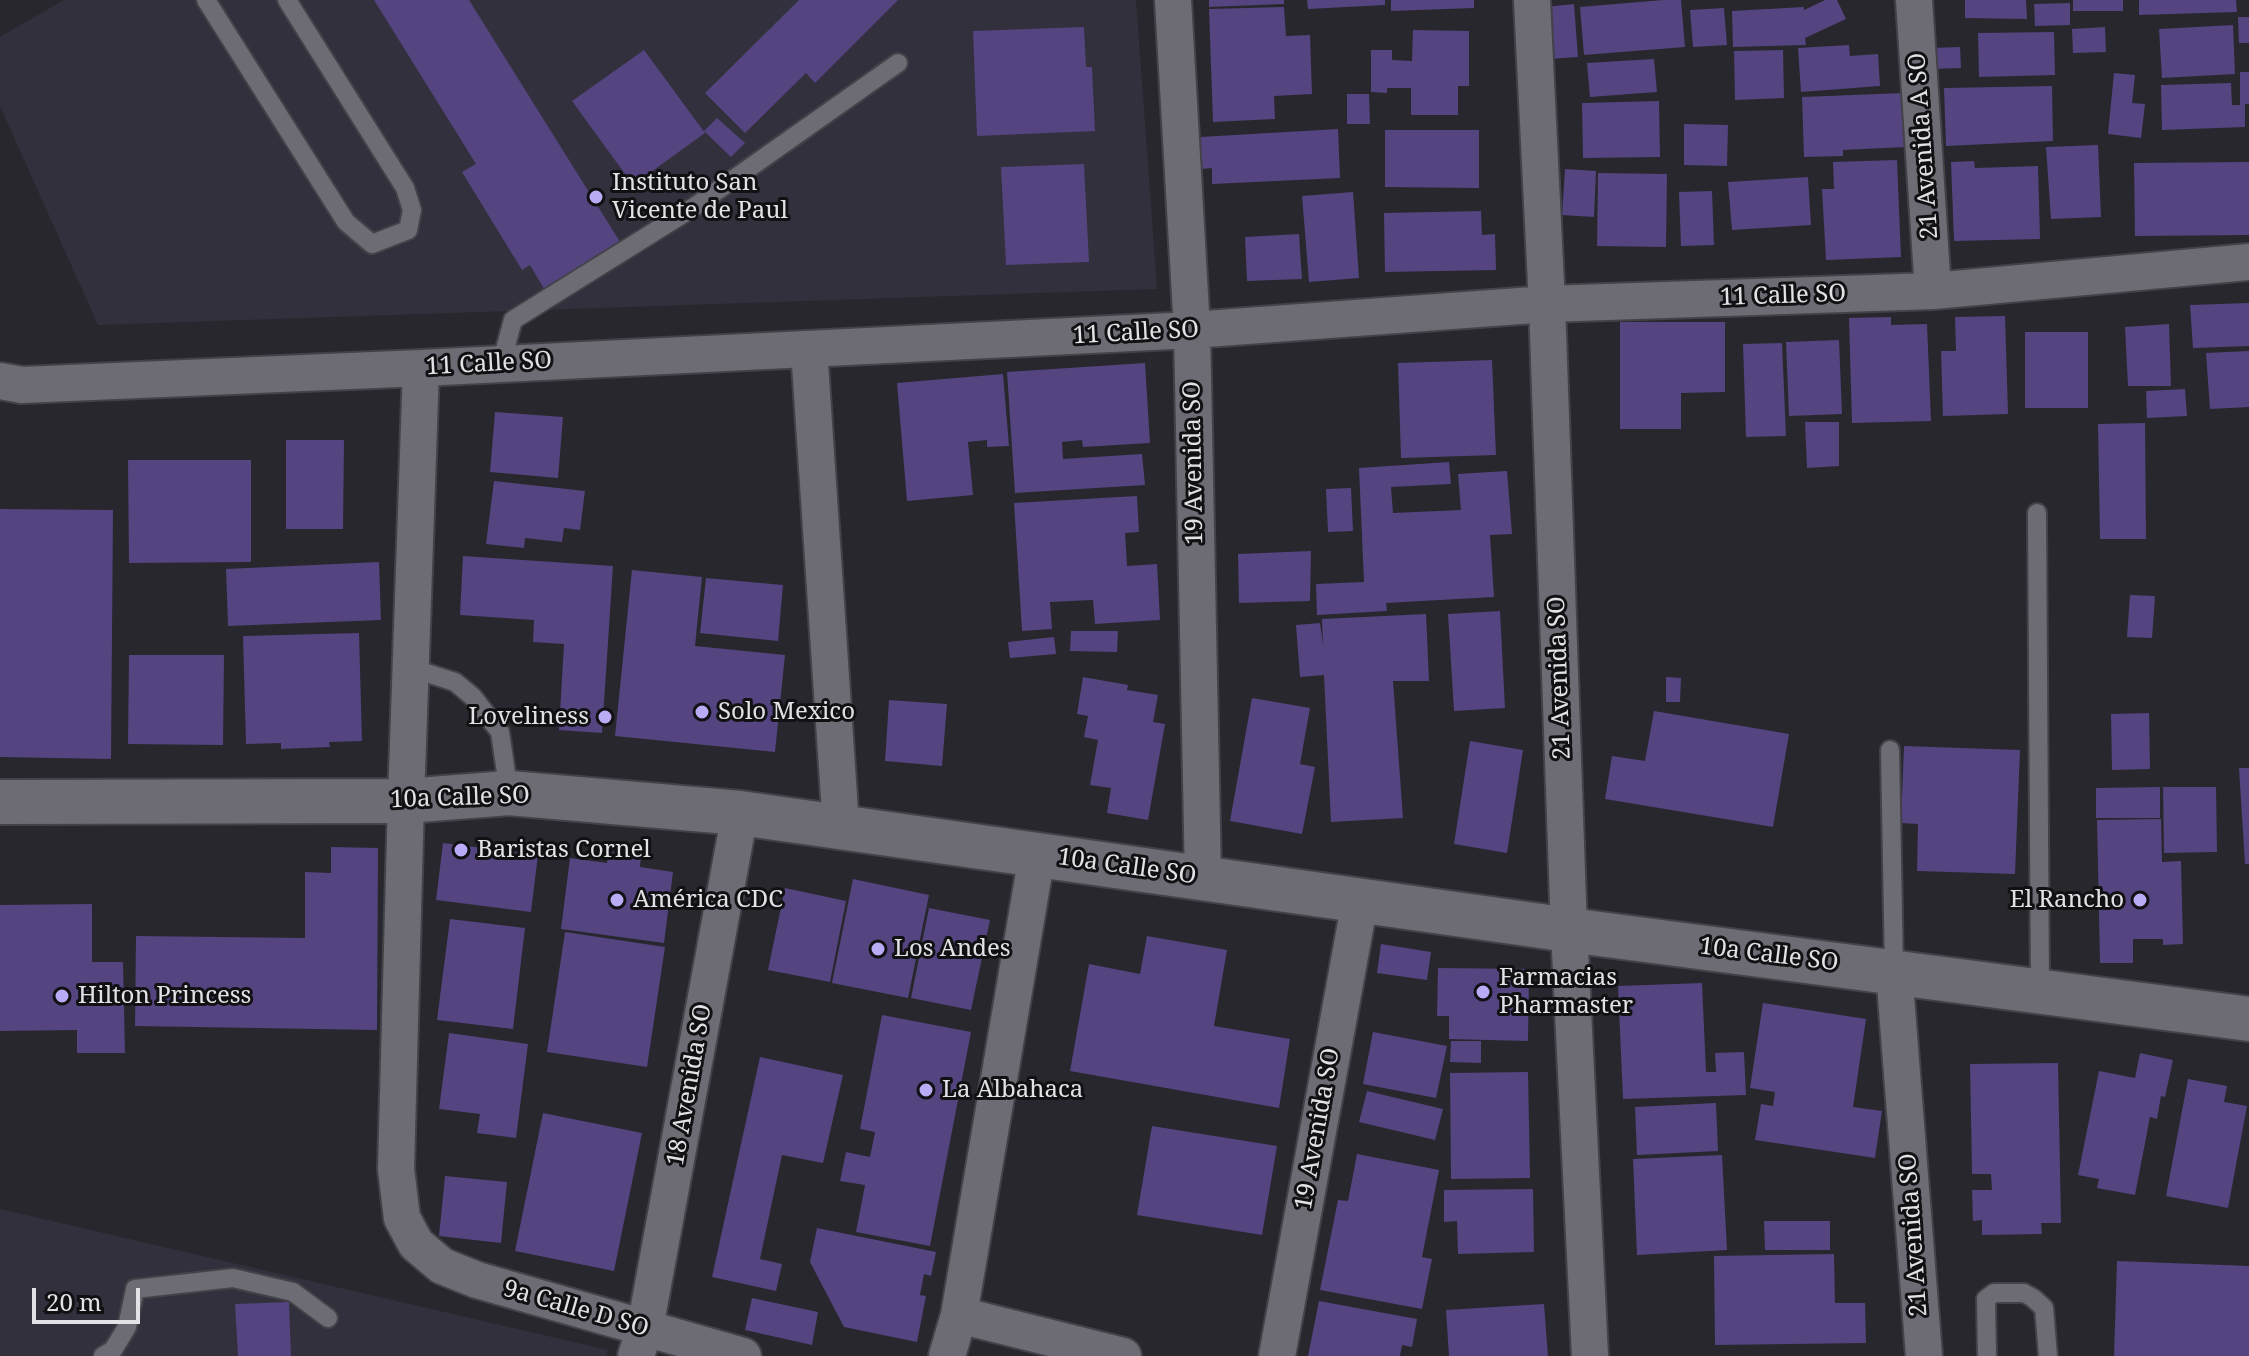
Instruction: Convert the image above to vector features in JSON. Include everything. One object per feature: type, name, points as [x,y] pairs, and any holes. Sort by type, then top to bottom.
[{"type":"street","name":"19 Avenida SO","points":[[1173,0],[1192,330],[1203,878]]},
{"type":"street","name":"21 Avenida SO","points":[[1532,0],[1547,304],[1569,930],[1590,1356]]},
{"type":"street","name":"21 Avenida A SO","points":[[1914,0],[1933,291]]},
{"type":"street","name":"11 Calle SO","points":[[11,383],[421,368],[1192,330],[1547,304],[1933,291],[2249,262]]},
{"type":"street","points":[[809,349],[841,827]]},
{"type":"street","points":[[406,801],[421,368]]},
{"type":"street","name":"10a Calle SO","points":[[0,802],[406,801],[509,793],[740,813],[1569,930],[2249,1019]]},
{"type":"street","name":"9a Calle D SO","points":[[406,801],[396,1169],[402,1218],[416,1244],[442,1266],[641,1342],[743,1356]]},
{"type":"street","name":"18 Avenida SO","points":[[641,1342],[740,813]]},
{"type":"street","points":[[947,1356],[959,1315],[1037,855]]},
{"type":"street","name":"19 Avenida SO","points":[[1277,1356],[1360,901]]},
{"type":"street","name":"21 Avenida SO","points":[[1894,971],[1924,1356]]},
{"type":"street","points":[[959,1315],[1123,1356]]},
{"type":"lane","points":[[206,0],[346,222],[372,244],[408,230],[412,210],[405,188],[287,0]]},
{"type":"lane","points":[[501,364],[513,320],[694,207],[898,63]]},
{"type":"lane","points":[[2037,513],[2040,991]]},
{"type":"lane","points":[[411,668],[455,682],[473,697],[500,732],[509,793]]},
{"type":"lane","points":[[1890,750],[1894,971]]},
{"type":"lane","points":[[103,1356],[113,1350],[127,1327],[135,1289],[233,1278],[293,1292],[328,1318]]},
{"type":"lane","points":[[1987,1356],[1986,1299],[1994,1293],[2024,1293],[2044,1308],[2048,1356]]},
{"type":"shaded area","name":"Instituto San Vicente de Paul","points":[[64,0],[1136,0],[1157,289],[98,325],[0,106],[0,37]]},
{"type":"shaded area","points":[[0,1209],[608,1350],[606,1356],[0,1356]]},
{"type":"building","points":[[374,0],[469,0],[622,245],[546,292],[530,265],[522,270],[462,172],[476,164]]},
{"type":"building","points":[[799,0],[898,0],[815,83],[806,73],[745,133],[705,93]]},
{"type":"building","points":[[1209,0],[1284,0],[1284,4],[1209,7]]},
{"type":"building","points":[[1307,0],[1385,0],[1385,5],[1308,9]]},
{"type":"building","points":[[1391,0],[1474,0],[1474,8],[1391,11]]},
{"type":"building","points":[[1681,0],[1685,47],[1584,55],[1580,7]]},
{"type":"building","points":[[1825,0],[1837,0],[1846,19],[1805,38],[1806,45],[1733,47],[1732,11],[1804,7],[1804,10]]},
{"type":"building","points":[[1965,0],[2026,0],[2027,19],[1965,18]]},
{"type":"building","points":[[2073,0],[2123,0],[2123,11],[2073,11]]},
{"type":"building","points":[[2139,0],[2236,0],[2237,12],[2139,15]]},
{"type":"building","points":[[2070,3],[2070,25],[2035,26],[2034,4]]},
{"type":"building","points":[[1574,4],[1578,57],[1549,59],[1545,7]]},
{"type":"building","points":[[1284,7],[1286,36],[1310,35],[1312,94],[1274,96],[1275,119],[1213,122],[1209,9]]},
{"type":"building","points":[[1724,8],[1727,45],[1693,47],[1690,10]]},
{"type":"building","points":[[2238,17],[2249,17],[2249,43],[2239,43]]},
{"type":"building","points":[[2233,25],[2235,74],[2162,78],[2159,29]]},
{"type":"building","points":[[1084,27],[1086,67],[1092,67],[1095,131],[977,136],[973,31]]},
{"type":"building","points":[[2105,27],[2106,52],[2073,53],[2072,29]]},
{"type":"building","points":[[1413,30],[1469,31],[1469,86],[1458,86],[1458,115],[1411,115],[1411,88],[1387,88],[1387,93],[1371,92],[1371,50],[1392,50],[1392,60],[1412,61]]},
{"type":"building","points":[[2054,32],[2055,75],[1979,77],[1978,33]]},
{"type":"building","points":[[1849,45],[1850,56],[1878,54],[1880,86],[1801,92],[1798,48]]},
{"type":"building","points":[[1960,47],[1961,68],[1932,69],[1931,48]]},
{"type":"building","points":[[644,50],[705,133],[633,185],[572,101]]},
{"type":"building","points":[[1783,50],[1784,98],[1735,100],[1734,51]]},
{"type":"building","points":[[1654,59],[1657,92],[1590,97],[1587,63]]},
{"type":"building","points":[[2240,72],[2249,72],[2245,127],[2162,130],[2161,85],[2231,83],[2232,105],[2240,105]]},
{"type":"building","points":[[2114,73],[2135,75],[2132,103],[2145,104],[2141,138],[2108,134]]},
{"type":"building","points":[[2052,86],[2053,141],[1946,146],[1944,88]]},
{"type":"building","points":[[1903,93],[1905,147],[1843,150],[1843,156],[1804,157],[1802,97]]},
{"type":"building","points":[[1347,94],[1369,94],[1370,124],[1347,124]]},
{"type":"building","points":[[1659,101],[1660,157],[1583,158],[1582,103]]},
{"type":"building","points":[[717,118],[745,143],[731,157],[704,131]]},
{"type":"building","points":[[1684,124],[1728,125],[1727,166],[1684,165]]},
{"type":"building","points":[[1338,129],[1340,178],[1212,184],[1212,168],[1202,169],[1200,137]]},
{"type":"building","points":[[1385,130],[1479,130],[1479,188],[1385,187]]},
{"type":"building","points":[[2098,145],[2101,217],[2051,219],[2046,147]]},
{"type":"building","points":[[1897,160],[1901,257],[1826,260],[1822,189],[1834,189],[1833,162]]},
{"type":"building","points":[[1974,161],[1975,168],[2038,166],[2040,239],[1954,241],[1951,162]]},
{"type":"building","points":[[2249,162],[2249,235],[2135,236],[2134,163]]},
{"type":"building","points":[[1084,164],[1089,262],[1006,265],[1001,167]]},
{"type":"building","points":[[1565,169],[1596,171],[1594,217],[1562,215]]},
{"type":"building","points":[[1598,173],[1667,174],[1666,247],[1597,246]]},
{"type":"building","points":[[1808,177],[1811,225],[1732,230],[1728,182]]},
{"type":"building","points":[[1712,191],[1714,245],[1681,246],[1679,192]]},
{"type":"building","points":[[1353,192],[1359,278],[1309,282],[1302,196]]},
{"type":"building","points":[[1481,211],[1482,235],[1495,234],[1496,270],[1385,272],[1384,213]]},
{"type":"building","points":[[1299,234],[1302,279],[1247,281],[1245,237]]},
{"type":"building","points":[[2249,303],[2249,346],[2193,348],[2190,305]]},
{"type":"building","points":[[2005,316],[2008,414],[1943,416],[1941,351],[1956,351],[1955,317]]},
{"type":"building","points":[[1891,317],[1891,325],[1927,324],[1931,421],[1852,423],[1849,318]]},
{"type":"building","points":[[1620,322],[1725,322],[1725,392],[1681,393],[1681,429],[1620,429]]},
{"type":"building","points":[[2169,324],[2171,386],[2128,386],[2125,327]]},
{"type":"building","points":[[2025,332],[2088,332],[2088,408],[2025,408]]},
{"type":"building","points":[[1839,340],[1842,414],[1789,416],[1786,342]]},
{"type":"building","points":[[1782,343],[1786,436],[1746,437],[1743,344]]},
{"type":"building","points":[[2249,351],[2249,407],[2210,409],[2206,353]]},
{"type":"building","points":[[1492,360],[1496,455],[1401,458],[1398,363]]},
{"type":"building","points":[[1145,363],[1150,443],[1083,447],[1082,440],[1062,442],[1063,459],[1142,454],[1145,485],[1015,493],[1007,372]]},
{"type":"building","points":[[1003,374],[1009,446],[987,447],[987,440],[968,442],[973,495],[907,501],[897,383]]},
{"type":"building","points":[[2185,389],[2187,416],[2147,418],[2146,391]]},
{"type":"building","points":[[495,412],[563,417],[558,478],[490,472]]},
{"type":"building","points":[[1805,422],[1839,422],[1839,466],[1807,468]]},
{"type":"building","points":[[2145,423],[2146,539],[2100,539],[2098,424]]},
{"type":"building","points":[[286,440],[344,440],[343,529],[286,529]]},
{"type":"building","points":[[128,460],[251,460],[251,562],[129,563]]},
{"type":"building","points":[[1449,462],[1451,484],[1391,487],[1393,513],[1461,510],[1458,474],[1507,471],[1512,534],[1490,535],[1494,597],[1386,603],[1387,611],[1317,615],[1316,584],[1364,582],[1359,468]]},
{"type":"building","points":[[494,481],[585,491],[580,530],[564,528],[562,542],[525,538],[524,548],[486,544]]},
{"type":"building","points":[[1351,488],[1353,531],[1328,532],[1326,489]]},
{"type":"building","points":[[1137,496],[1139,532],[1125,533],[1127,566],[1157,564],[1160,620],[1095,624],[1093,600],[1050,602],[1052,629],[1022,631],[1014,503]]},
{"type":"building","points":[[0,509],[113,510],[111,759],[0,757]]},
{"type":"building","points":[[1311,551],[1310,601],[1239,603],[1238,554]]},
{"type":"building","points":[[463,556],[613,566],[602,733],[559,730],[564,644],[533,642],[534,620],[460,615]]},
{"type":"building","points":[[379,562],[381,620],[228,626],[226,569]]},
{"type":"building","points":[[632,570],[702,577],[695,646],[785,655],[775,752],[615,736]]},
{"type":"building","points":[[706,578],[783,585],[778,641],[700,633]]},
{"type":"building","points":[[2130,595],[2155,596],[2152,638],[2127,637]]},
{"type":"building","points":[[1500,611],[1505,708],[1454,711],[1448,614]]},
{"type":"building","points":[[1426,614],[1429,681],[1393,681],[1403,818],[1331,822],[1324,675],[1300,677],[1296,625],[1320,623],[1323,645],[1322,619]]},
{"type":"building","points":[[1071,631],[1118,631],[1117,652],[1070,651]]},
{"type":"building","points":[[359,633],[362,741],[329,742],[330,747],[281,749],[281,743],[246,744],[243,636]]},
{"type":"building","points":[[1054,637],[1056,654],[1010,658],[1008,642]]},
{"type":"building","points":[[129,655],[224,655],[223,745],[128,744]]},
{"type":"building","points":[[1083,677],[1128,685],[1127,690],[1158,695],[1153,722],[1165,724],[1148,820],[1107,813],[1111,788],[1090,785],[1098,740],[1084,737],[1088,716],[1077,714]]},
{"type":"building","points":[[1666,677],[1681,678],[1680,702],[1666,702]]},
{"type":"building","points":[[1252,698],[1310,708],[1300,764],[1315,767],[1302,834],[1230,821]]},
{"type":"building","points":[[889,700],[947,704],[942,766],[885,761]]},
{"type":"building","points":[[1654,711],[1789,734],[1773,827],[1605,799],[1612,756],[1645,761]]},
{"type":"building","points":[[2149,713],[2150,769],[2112,770],[2111,714]]},
{"type":"building","points":[[1470,741],[1523,750],[1507,853],[1454,844]]},
{"type":"building","points":[[1904,746],[2020,750],[2015,874],[1917,871],[1918,824],[1901,823]]},
{"type":"building","points":[[2239,768],[2249,768],[2249,864],[2245,864]]},
{"type":"building","name":"El Rancho","points":[[2160,787],[2160,818],[2096,818],[2096,788]]},
{"type":"building","name":"El Rancho","points":[[2163,787],[2216,787],[2217,852],[2164,853]]},
{"type":"building","name":"El Rancho","points":[[2161,819],[2162,862],[2181,861],[2183,944],[2163,945],[2163,939],[2133,939],[2133,963],[2100,963],[2097,820]]},
{"type":"building","points":[[443,843],[538,855],[531,912],[436,900]]},
{"type":"building","points":[[331,847],[378,848],[377,1030],[135,1026],[136,936],[305,938],[305,872],[331,873]]},
{"type":"building","name":"América CDC","points":[[609,852],[641,856],[640,867],[673,872],[664,943],[561,929],[570,858],[607,863]]},
{"type":"building","name":"Los Andes","points":[[853,879],[929,895],[908,998],[832,983]]},
{"type":"building","points":[[785,888],[846,901],[830,982],[768,970]]},
{"type":"building","name":"Hilton Princess","points":[[92,904],[92,962],[123,962],[125,1053],[77,1053],[77,1030],[0,1031],[0,905]]},
{"type":"building","points":[[929,908],[990,920],[971,1010],[911,998]]},
{"type":"building","points":[[450,919],[525,928],[513,1029],[437,1020]]},
{"type":"building","points":[[565,932],[665,947],[647,1067],[547,1052]]},
{"type":"building","points":[[1147,936],[1227,950],[1214,1026],[1290,1039],[1279,1108],[1070,1071],[1089,964],[1140,974]]},
{"type":"building","points":[[1381,944],[1431,952],[1427,980],[1377,973]]},
{"type":"building","name":"Farmacias Pharmaster","points":[[1438,968],[1529,969],[1528,1041],[1449,1039],[1449,1016],[1437,1016]]},
{"type":"building","points":[[1702,983],[1706,1072],[1716,1072],[1715,1053],[1744,1052],[1746,1095],[1623,1099],[1618,986]]},
{"type":"building","points":[[1763,1003],[1866,1019],[1853,1107],[1882,1111],[1875,1158],[1755,1140],[1761,1104],[1773,1106],[1775,1092],[1750,1088]]},
{"type":"building","points":[[882,1015],[971,1032],[930,1246],[856,1232],[865,1185],[840,1181],[846,1152],[870,1157],[875,1132],[860,1129]]},
{"type":"building","points":[[1373,1032],[1447,1046],[1436,1098],[1363,1084]]},
{"type":"building","points":[[449,1033],[528,1044],[516,1138],[477,1133],[480,1114],[439,1109]]},
{"type":"building","points":[[1451,1041],[1481,1041],[1481,1063],[1450,1062]]},
{"type":"building","points":[[2140,1053],[2173,1060],[2157,1119],[2150,1117],[2135,1195],[2097,1188],[2099,1179],[2078,1175],[2099,1071],[2135,1078]]},
{"type":"building","points":[[760,1057],[843,1075],[823,1163],[782,1155],[760,1259],[782,1264],[776,1291],[712,1277]]},
{"type":"building","points":[[2058,1063],[2061,1223],[2041,1223],[2042,1234],[1982,1235],[1982,1220],[1973,1221],[1972,1190],[1992,1190],[1991,1174],[1972,1174],[1970,1064]]},
{"type":"building","points":[[1528,1072],[1530,1178],[1451,1179],[1450,1073]]},
{"type":"building","points":[[2188,1079],[2227,1086],[2224,1102],[2247,1106],[2228,1208],[2166,1196]]},
{"type":"building","points":[[1367,1091],[1443,1109],[1435,1140],[1359,1122]]},
{"type":"building","points":[[1716,1103],[1718,1151],[1637,1155],[1635,1107]]},
{"type":"building","points":[[543,1113],[642,1133],[614,1271],[515,1251]]},
{"type":"building","points":[[1152,1126],[1277,1146],[1262,1235],[1137,1215]]},
{"type":"building","points":[[1357,1154],[1439,1170],[1422,1257],[1432,1259],[1422,1309],[1320,1290],[1338,1200],[1348,1201]]},
{"type":"building","points":[[1722,1155],[1727,1250],[1637,1255],[1633,1159]]},
{"type":"building","points":[[445,1176],[507,1182],[501,1243],[439,1236]]},
{"type":"building","points":[[1533,1189],[1534,1252],[1458,1254],[1457,1221],[1444,1222],[1444,1190]]},
{"type":"building","points":[[1764,1221],[1830,1221],[1830,1250],[1765,1250]]},
{"type":"building","points":[[817,1228],[936,1252],[931,1276],[924,1274],[920,1295],[926,1296],[917,1342],[844,1327],[810,1262]]},
{"type":"building","points":[[1834,1254],[1835,1303],[1865,1303],[1866,1343],[1715,1345],[1714,1256]]},
{"type":"building","points":[[2117,1261],[2249,1266],[2249,1356],[2114,1356]]},
{"type":"building","points":[[752,1298],[818,1312],[812,1345],[745,1330]]},
{"type":"building","points":[[1319,1301],[1417,1319],[1412,1347],[1402,1345],[1400,1356],[1308,1356]]},
{"type":"building","points":[[289,1302],[291,1356],[238,1356],[235,1304]]},
{"type":"building","points":[[1544,1304],[1548,1356],[1449,1356],[1446,1310]]},
{"type":"place","name":"Instituto San Vicente de Paul","points":[[596,197]]},
{"type":"place","name":"Solo Mexico","points":[[702,712]]},
{"type":"place","name":"Loveliness","points":[[605,717]]},
{"type":"place","name":"Baristas Cornel","points":[[461,850]]},
{"type":"place","name":"América CDC","points":[[617,900]]},
{"type":"place","name":"El Rancho","points":[[2140,900]]},
{"type":"place","name":"Los Andes","points":[[878,949]]},
{"type":"place","name":"Farmacias Pharmaster","points":[[1483,992]]},
{"type":"place","name":"Hilton Princess","points":[[62,996]]},
{"type":"place","name":"La Albahaca","points":[[926,1090]]}]
